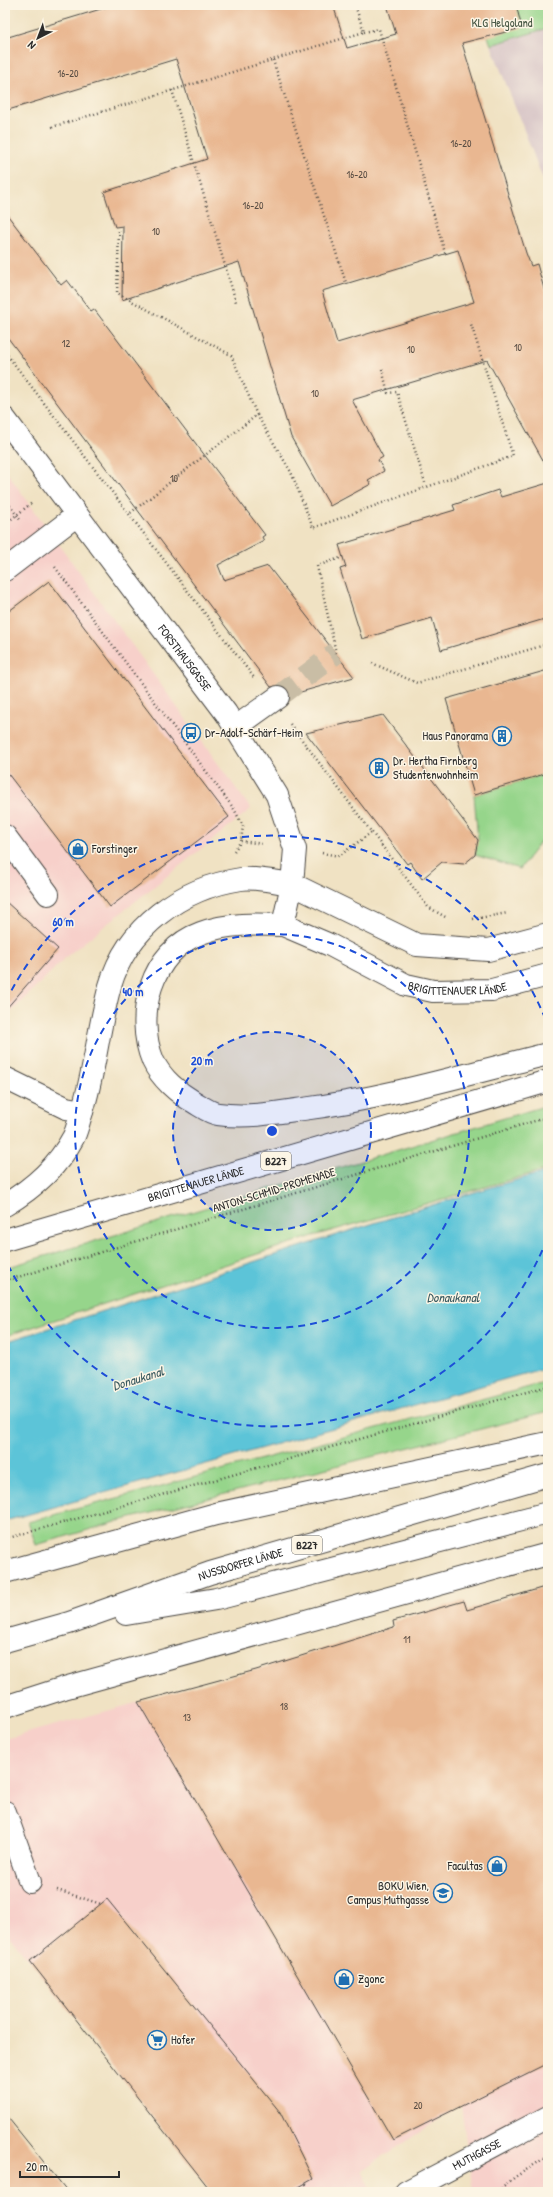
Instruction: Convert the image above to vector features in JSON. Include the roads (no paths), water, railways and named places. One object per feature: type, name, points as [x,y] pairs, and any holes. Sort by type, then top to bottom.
[{"type":"main road","name":"FORSTHAUSGASSE","points":[[5,419],[236,728],[277,795],[295,849],[292,884],[283,925]]},
{"type":"main road","points":[[5,570],[77,515]]},
{"type":"main road","points":[[236,728],[276,699]]},
{"type":"main road","points":[[5,836],[48,894]]},
{"type":"main road","points":[[5,1205],[46,1176],[73,1138],[87,1096],[110,985],[122,957],[140,930],[166,909],[200,889],[242,879],[292,884],[417,945],[488,950],[548,934]]},
{"type":"main road","points":[[283,925],[230,926],[200,933],[181,945],[169,956],[148,992],[145,1013],[146,1036],[153,1061],[161,1074],[181,1094],[216,1114],[266,1114],[352,1102],[548,1054]]},
{"type":"main road","name":"BRIGITTENAUER LÄNDE","points":[[283,925],[330,944],[406,985],[433,991],[492,990],[548,975]]},
{"type":"main road","points":[[5,1078],[66,1108],[82,1112]]},
{"type":"main road","name":"BRIGITTENAUER LÄNDE","points":[[5,1240],[548,1081]]},
{"type":"main road","points":[[5,1572],[216,1514],[548,1443]]},
{"type":"main road","name":"NUSSDORFER LÄNDE","points":[[5,1641],[69,1623],[210,1573],[548,1475]]},
{"type":"main road","points":[[69,1623],[216,1599],[548,1513]]},
{"type":"main road","points":[[5,1707],[64,1688],[548,1554]]},
{"type":"main road","points":[[5,1812],[30,1882]]},
{"type":"main road","name":"MUTHGASSE","points":[[406,2192],[439,2185],[548,2117]]},
{"type":"water","name":"Donaukanal","points":[[548,1171],[548,1367],[5,1521],[5,1342],[411,1211]]},
{"type":"tunnel","points":[[278,697],[336,653]]},
{"type":"place","name":"Dr-Adolf-Schärf-Heim","points":[[191,733]]},
{"type":"place","name":"Haus Panorama","points":[[502,736]]},
{"type":"place","name":"Dr. Hertha Firnberg Studentenwohnheim","points":[[379,768]]},
{"type":"place","name":"Forstinger","points":[[78,849]]},
{"type":"place","name":"Facultas","points":[[497,1866]]},
{"type":"place","name":"BOKU Wien, Campus Muthgasse","points":[[443,1893]]},
{"type":"place","name":"Zgonc","points":[[344,1979]]},
{"type":"place","name":"Hofer","points":[[157,2040]]},
{"type":"park label","name":"KLG Helgoland","points":[[502,23]]}]
